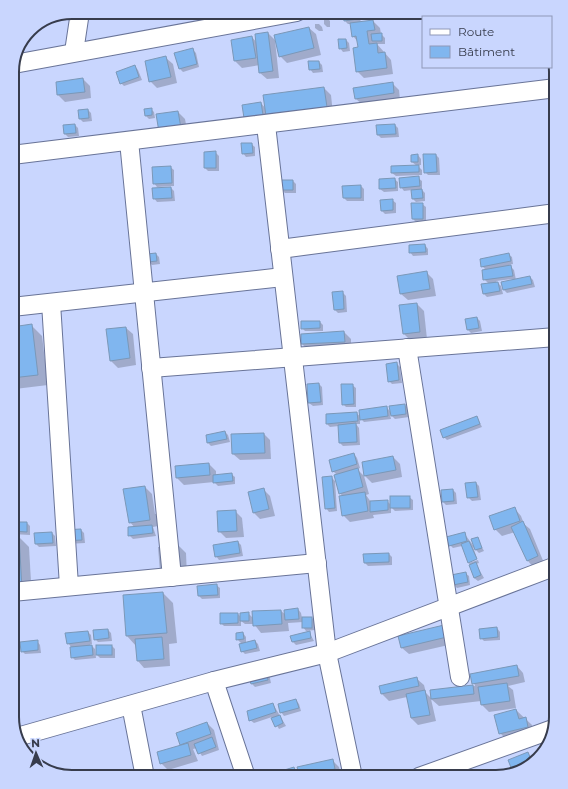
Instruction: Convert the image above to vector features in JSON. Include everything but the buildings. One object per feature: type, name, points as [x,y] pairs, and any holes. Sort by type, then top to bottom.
[{"type":"street","points":[[74,52],[79,19]]},
{"type":"street","points":[[20,63],[258,19]]},
{"type":"street","points":[[19,154],[266,125],[549,89]]},
{"type":"street","points":[[266,125],[327,653],[352,770]]},
{"type":"street","points":[[129,141],[172,577]]},
{"type":"street","points":[[280,249],[549,214]]},
{"type":"street","points":[[19,306],[283,277]]},
{"type":"street","points":[[51,303],[69,586]]},
{"type":"street","points":[[152,368],[549,338]]},
{"type":"street","points":[[407,348],[460,677]]},
{"type":"street","points":[[19,591],[317,563]]},
{"type":"street","points":[[22,735],[214,681],[327,653],[549,569]]},
{"type":"street","points":[[214,681],[244,770]]},
{"type":"street","points":[[131,705],[144,770]]},
{"type":"street","points":[[439,770],[547,731]]}]
